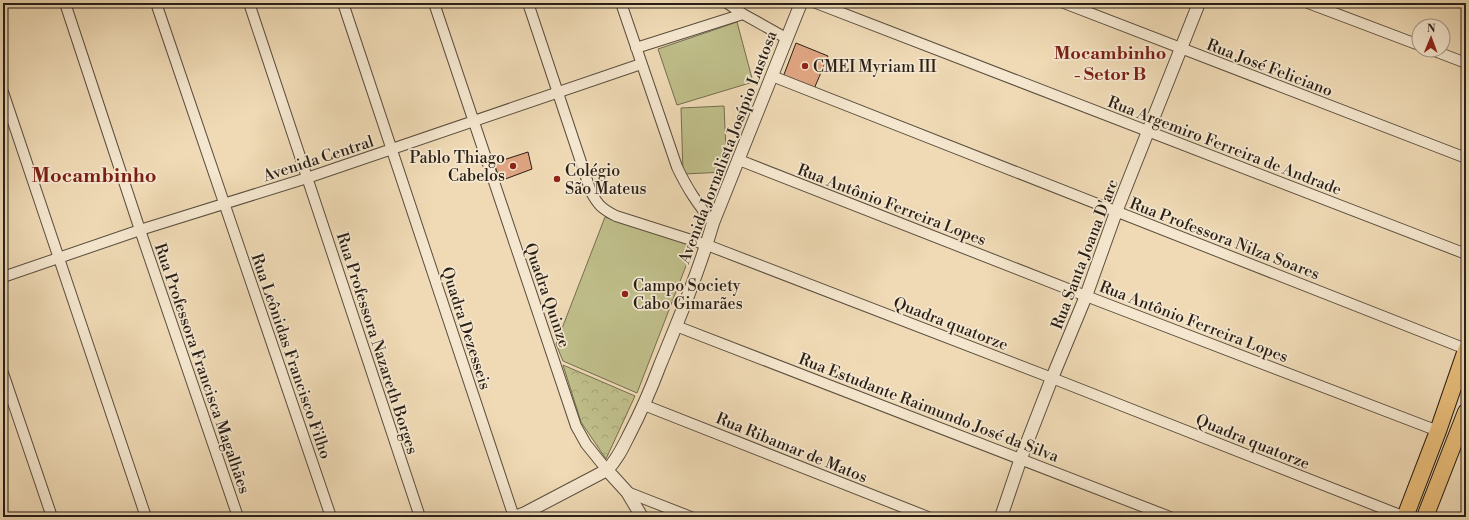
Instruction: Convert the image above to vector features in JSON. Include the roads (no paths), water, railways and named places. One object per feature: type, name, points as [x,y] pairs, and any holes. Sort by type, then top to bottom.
[{"type":"main road","points":[[1405,517],[1438,431],[1466,349]]},
{"type":"main road","points":[[1425,517],[1462,436],[1466,412]]},
{"type":"street","name":"Rua Professora Francisca Magalhães","points":[[65,3],[140,230],[238,517]]},
{"type":"street","name":"Rua Leônidas Francisco Filho","points":[[156,3],[331,517]]},
{"type":"street","name":"Rua Professora Nazareth Borges","points":[[250,3],[420,517]]},
{"type":"street","name":"Quadra Dezesseis","points":[[343,3],[392,149],[521,516]]},
{"type":"street","name":"Quadra Quinze","points":[[434,3],[576,426],[586,444],[607,470]]},
{"type":"street","name":"Quadra quatorze","points":[[528,3],[591,192],[598,204],[605,211],[616,216],[707,245],[1052,378],[1405,517]]},
{"type":"street","points":[[621,3],[677,166],[688,190],[699,207],[713,223]]},
{"type":"street","points":[[727,3],[743,14],[786,38]]},
{"type":"street","name":"Avenida Jornalista Josípio Lustosa","points":[[521,516],[607,470],[618,457],[644,405],[676,326],[707,245],[713,223],[801,3]]},
{"type":"street","name":"Rua Argemiro Ferreira de Andrade","points":[[816,3],[1466,254]]},
{"type":"street","name":"Rua José Feliciano","points":[[1064,3],[1466,158]]},
{"type":"street","name":"Rua Santa Joana D'arc","points":[[1001,517],[1021,458],[1086,296],[1116,212],[1199,3]]},
{"type":"street","points":[[1308,3],[1411,42]]},
{"type":"street","points":[[636,48],[743,14]]},
{"type":"street","points":[[1451,57],[1466,63]]},
{"type":"street","name":"Avenida Central","points":[[3,277],[140,230],[307,178],[641,64]]},
{"type":"street","name":"Rua Professora Nilza Soares","points":[[772,76],[1466,349]]},
{"type":"street","points":[[3,92],[146,517]]},
{"type":"street","name":"Rua Antônio Ferreira Lopes","points":[[739,160],[1086,296],[1438,431]]},
{"type":"street","name":"Rua Estudante Raimundo José da Silva","points":[[676,326],[1021,458],[1170,517]]},
{"type":"street","points":[[3,373],[52,517]]},
{"type":"street","name":"Rua Ribamar de Matos","points":[[644,405],[928,517]]},
{"type":"street","points":[[607,470],[627,492],[642,517]]},
{"type":"street","points":[[627,492],[691,517]]},
{"type":"place","name":"CMEI Myriam III","points":[[805,66]]},
{"type":"place","name":"Pablo Thiago Cabelos","points":[[513,166]]},
{"type":"place","name":"Colégio São Mateus","points":[[557,179]]},
{"type":"place","name":"Campo Society Cabo Gimarães","points":[[625,294]]},
{"type":"district","name":"Mocambinho - Setor B","points":[[1110,63]]},
{"type":"district","name":"Mocambinho","points":[[94,175]]}]
